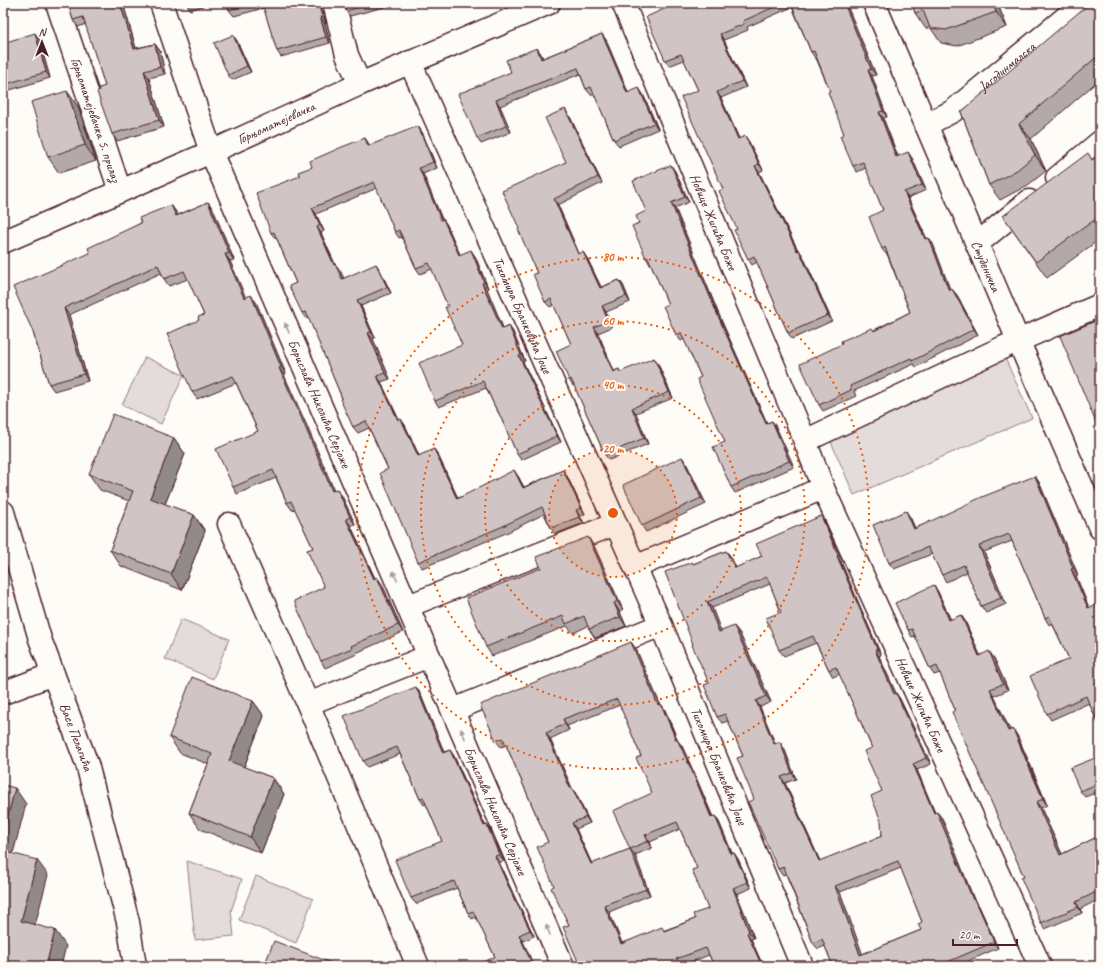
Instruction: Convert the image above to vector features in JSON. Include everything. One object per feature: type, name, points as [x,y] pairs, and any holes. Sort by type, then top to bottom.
[{"type":"street","name":"Горњоматејевачка 5. прилаз","points":[[57,3],[120,191]]},
{"type":"street","name":"Борислава Николића Серјоже","points":[[161,3],[211,152],[563,966]]},
{"type":"street","points":[[334,3],[347,55],[360,84]]},
{"type":"street","name":"Горњоматејевачка","points":[[3,242],[211,152],[410,62],[522,8],[549,3]]},
{"type":"street","name":"Новице Жигића Боже","points":[[623,3],[805,441],[823,488],[1040,966]]},
{"type":"street","name":"Студеничка","points":[[874,3],[1100,528]]},
{"type":"street","name":"Јагодинмалска","points":[[926,125],[953,111],[1083,3]]},
{"type":"street","name":"Тихомира Бранковића Јоце","points":[[410,62],[661,625],[802,966]]},
{"type":"street","points":[[977,244],[1100,142]]},
{"type":"street","points":[[805,441],[1018,340],[1100,305]]},
{"type":"street","points":[[635,567],[823,488]]},
{"type":"street","name":"Васе Пелагића","points":[[3,512],[40,639],[87,764],[128,922],[135,966]]},
{"type":"street","points":[[229,524],[308,704],[418,966]]},
{"type":"street","points":[[408,606],[615,524]]},
{"type":"street","points":[[453,710],[661,625]]},
{"type":"street","points":[[308,704],[429,656]]},
{"type":"street","points":[[3,693],[53,674]]},
{"type":"shaded area","points":[[145,357],[184,375],[161,424],[122,405]]},
{"type":"shaded area","points":[[1005,358],[1032,418],[854,495],[828,435]]},
{"type":"shaded area","points":[[181,619],[229,639],[213,679],[165,659]]},
{"type":"shaded area","points":[[187,861],[242,879],[231,911],[234,936],[195,940]]},
{"type":"shaded area","points":[[256,876],[313,899],[296,943],[239,920]]},
{"type":"building","points":[[68,3],[120,3],[134,49],[155,44],[160,67],[144,71],[159,120],[112,134],[97,92],[100,91],[99,88],[105,86],[83,17],[73,20]]},
{"type":"building","points":[[227,3],[255,3],[229,10]]},
{"type":"building","points":[[262,3],[318,3],[322,17],[320,17],[326,37],[277,51]]},
{"type":"building","points":[[344,3],[373,3],[346,11]]},
{"type":"building","points":[[678,3],[783,3],[743,21],[744,24],[720,34],[742,81],[717,92],[738,139],[745,136],[759,164],[755,166],[797,251],[799,250],[828,315],[788,333],[754,256],[748,259],[734,230],[737,229],[719,191],[723,189],[681,97],[698,90],[681,54],[665,60],[646,17]]},
{"type":"building","points":[[791,3],[833,3],[835,6],[844,3],[871,69],[868,70],[883,111],[879,112],[896,157],[908,152],[922,185],[904,192],[925,239],[929,238],[949,291],[952,289],[974,329],[912,361],[911,358],[850,386],[851,390],[819,405],[800,364],[842,344],[841,341],[872,328],[874,331],[910,312],[885,247],[882,249],[869,217],[883,210],[863,162],[853,166],[840,136],[844,134],[828,92],[830,91],[814,51],[811,52]]},
{"type":"building","points":[[912,3],[993,3],[996,12],[946,30],[930,28],[923,10],[915,13]]},
{"type":"building","points":[[1090,3],[1100,3],[1100,54],[1019,124],[1035,155],[1017,170],[989,185],[961,112]]},
{"type":"building","points":[[35,33],[46,72],[6,84],[3,73],[3,43]]},
{"type":"building","points":[[602,34],[627,93],[639,88],[654,123],[614,140],[591,87],[586,89],[578,68],[496,100],[506,126],[477,138],[458,94],[511,72],[506,60],[537,48],[541,59]]},
{"type":"building","points":[[233,35],[247,66],[228,75],[214,43]]},
{"type":"building","points":[[67,91],[85,145],[48,157],[31,102]]},
{"type":"building","points":[[565,109],[598,177],[554,199],[578,254],[583,252],[600,288],[619,280],[626,296],[602,306],[608,321],[594,327],[613,372],[619,369],[620,372],[654,358],[669,392],[632,408],[644,438],[605,455],[571,379],[569,380],[556,351],[571,344],[551,299],[545,302],[533,274],[537,273],[502,191],[566,162],[545,118]]},
{"type":"building","points":[[418,126],[433,162],[419,168],[441,220],[443,219],[459,255],[471,250],[484,282],[482,283],[502,329],[509,326],[521,355],[519,356],[557,436],[517,454],[483,381],[435,401],[419,363],[462,345],[445,307],[448,307],[429,263],[416,268],[399,230],[395,232],[374,182],[312,208],[320,225],[317,227],[342,279],[376,264],[387,287],[357,300],[371,332],[368,333],[385,373],[377,376],[398,420],[401,419],[418,456],[434,449],[457,499],[514,470],[523,488],[563,470],[581,508],[576,510],[579,517],[551,528],[542,507],[501,527],[418,562],[380,473],[388,469],[366,421],[353,427],[340,399],[342,398],[306,312],[302,313],[289,286],[296,283],[274,232],[271,233],[256,193],[300,176],[298,172],[312,167],[310,161],[342,147],[365,138],[368,146]]},
{"type":"building","points":[[1088,153],[1092,160],[1100,154],[1100,216],[1036,262],[1003,216]]},
{"type":"building","points":[[671,165],[685,197],[671,203],[718,316],[766,424],[772,421],[789,461],[731,487],[713,447],[725,442],[697,379],[701,377],[681,333],[676,335],[663,306],[668,304],[648,257],[646,258],[632,226],[639,223],[636,216],[646,211],[633,181]]},
{"type":"building","points":[[208,202],[229,253],[225,254],[244,298],[251,295],[281,367],[279,368],[332,491],[337,489],[350,517],[346,519],[374,579],[377,577],[398,625],[351,646],[352,648],[321,661],[294,601],[324,587],[307,550],[313,548],[291,501],[287,503],[273,470],[233,487],[216,449],[258,431],[233,376],[192,392],[167,334],[199,320],[198,317],[204,315],[184,271],[164,279],[158,265],[64,308],[84,374],[49,384],[33,332],[13,287],[90,253],[88,248],[141,223],[139,218],[171,205],[176,216]]},
{"type":"building","points":[[1100,319],[1100,429],[1099,430],[1060,336]]},
{"type":"building","points":[[113,414],[174,438],[150,498],[194,515],[171,574],[110,550],[133,491],[89,474]]},
{"type":"building","points":[[682,457],[701,498],[642,526],[623,485]]},
{"type":"building","points":[[1035,476],[1073,568],[1071,569],[1088,608],[1095,605],[1100,614],[1100,728],[1086,696],[1047,714],[1030,676],[1069,659],[1049,616],[1045,618],[1009,534],[979,546],[1001,598],[981,606],[964,565],[942,575],[928,547],[889,563],[873,525],[906,511],[914,529],[982,497]]},
{"type":"building","points":[[821,516],[877,649],[875,650],[894,694],[896,693],[926,758],[913,764],[934,813],[937,812],[973,900],[975,899],[994,942],[938,966],[936,964],[932,966],[833,966],[822,939],[813,943],[784,867],[778,869],[748,802],[754,799],[737,758],[743,756],[725,714],[717,717],[704,685],[709,683],[692,645],[693,644],[665,572],[692,562],[693,564],[726,551],[735,568],[762,556],[756,544]],"holes":[[[767,577],[781,612],[766,618],[779,650],[813,636],[829,670],[836,667],[872,748],[864,751],[882,791],[871,796],[881,821],[882,836],[819,861],[781,777],[792,773],[780,742],[774,744],[756,701],[766,696],[734,626],[719,632],[707,602]],[[898,861],[922,922],[918,924],[921,930],[860,955],[835,886]]]},
{"type":"building","points":[[588,537],[617,601],[614,603],[620,617],[589,629],[584,616],[566,624],[563,616],[486,647],[466,598],[541,568],[536,557]]},
{"type":"building","points":[[934,585],[949,620],[961,615],[979,656],[989,651],[1003,684],[990,689],[1008,731],[1013,729],[1043,799],[1036,802],[1060,855],[1097,837],[1100,842],[1100,890],[1076,902],[1078,907],[1041,923],[1021,878],[1024,877],[952,712],[955,710],[937,666],[930,669],[912,629],[908,630],[895,603]]},
{"type":"building","points":[[631,642],[658,705],[661,704],[676,740],[677,739],[691,769],[711,817],[715,816],[731,854],[734,853],[747,882],[733,888],[749,932],[747,933],[762,966],[714,966],[706,948],[676,959],[679,966],[580,966],[563,927],[569,925],[551,888],[554,886],[537,847],[548,842],[503,738],[496,741],[480,705]],"holes":[[[617,699],[641,756],[636,758],[652,793],[613,811],[630,849],[591,864],[572,823],[586,817],[572,788],[570,788],[546,733],[565,724],[563,719]],[[677,822],[697,868],[692,870],[708,909],[693,914],[695,919],[664,931],[662,927],[621,944],[604,905],[646,889],[630,849],[648,841],[645,835]]]},
{"type":"building","points":[[192,677],[253,701],[229,761],[273,778],[250,837],[189,813],[212,754],[169,737]]},
{"type":"building","points":[[416,687],[443,753],[450,750],[484,826],[487,825],[499,855],[495,856],[530,930],[519,935],[533,966],[483,966],[481,963],[495,957],[473,911],[468,913],[454,881],[411,898],[395,860],[442,841],[423,797],[420,799],[397,747],[363,761],[344,716]]},
{"type":"building","points":[[1100,756],[1100,783],[1080,791],[1070,768]]},
{"type":"building","points":[[3,785],[15,788],[3,835]]},
{"type":"building","points":[[3,851],[37,860],[21,921],[55,930],[46,966],[3,966]]},
{"type":"building","points":[[274,941],[334,964],[334,966],[264,966]]}]
